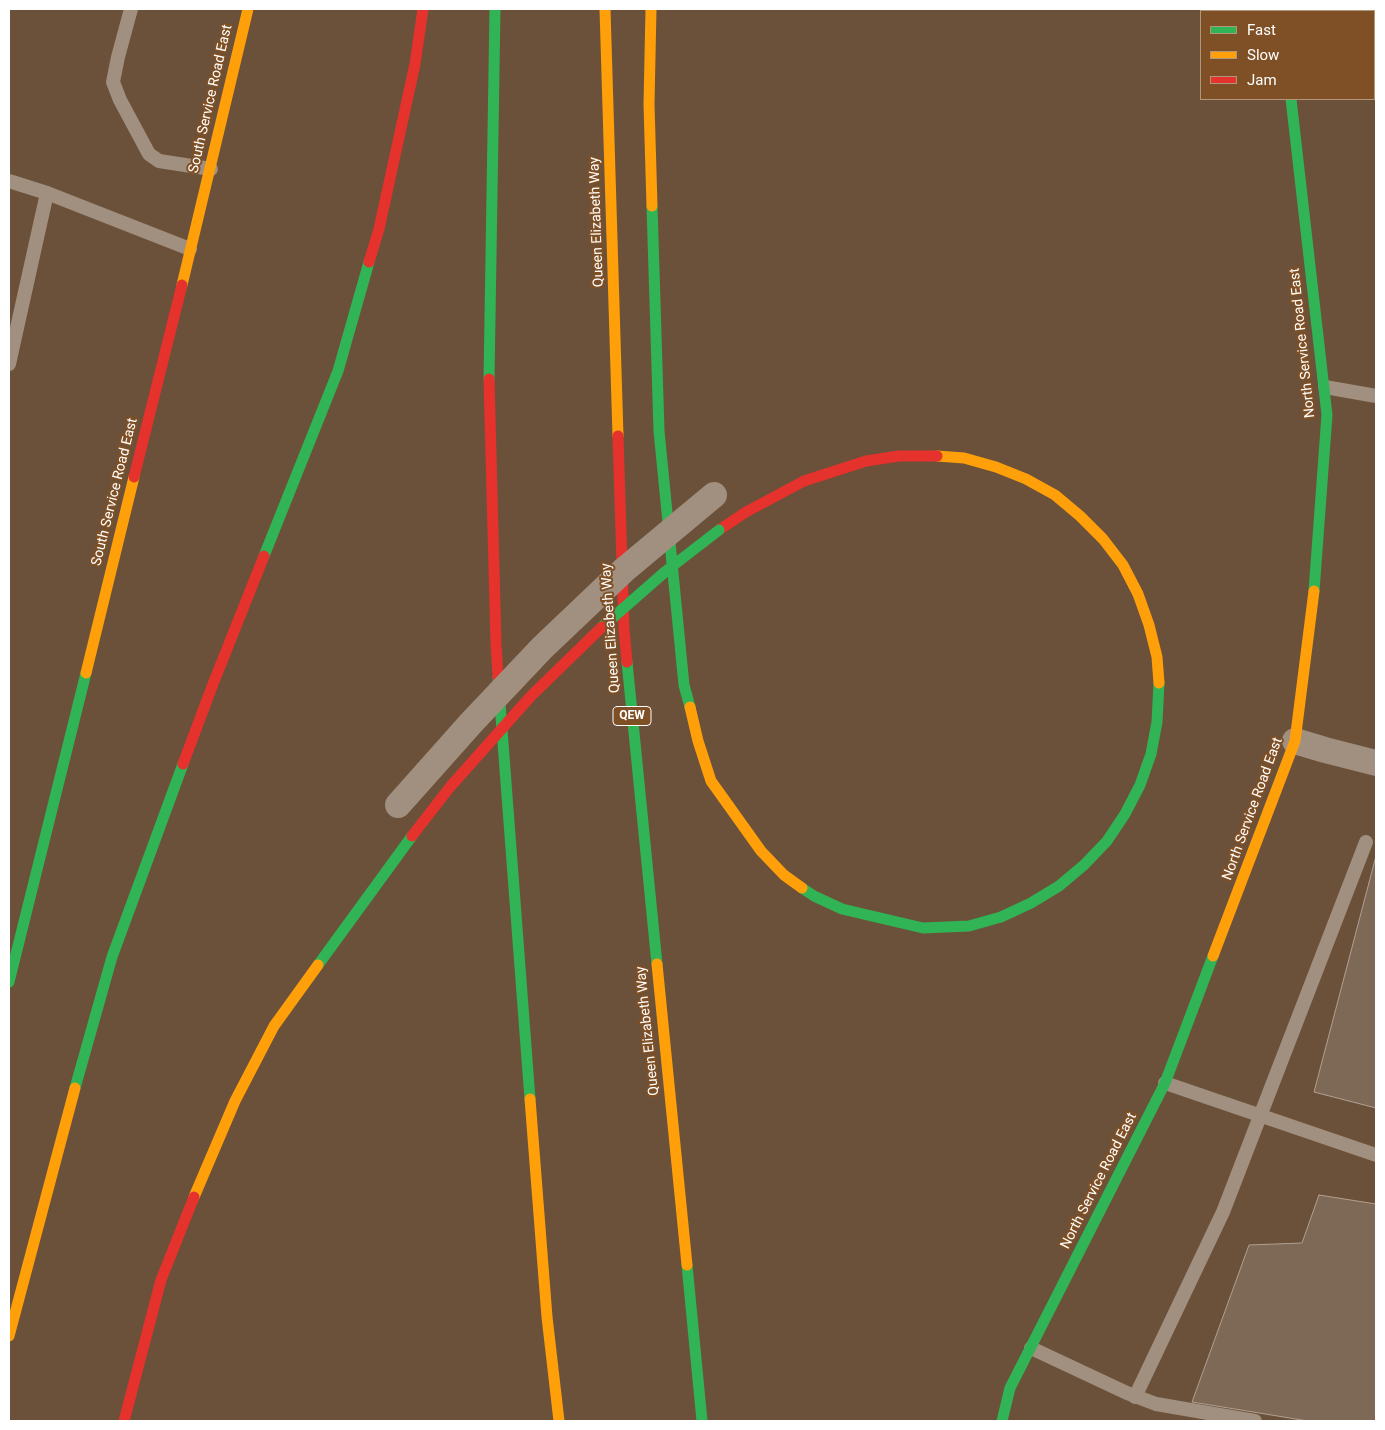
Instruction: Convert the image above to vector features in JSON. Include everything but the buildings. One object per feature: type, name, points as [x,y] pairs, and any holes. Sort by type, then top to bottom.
[{"type":"main road","name":"South Service Road East","points":[[9,982],[211,169],[248,9]]},
{"type":"main road","points":[[9,1336],[55,1158],[112,957],[213,684],[338,371],[379,229],[414,64],[423,9]]},
{"type":"main road","points":[[495,9],[489,392],[496,644],[547,1318],[559,1421]]},
{"type":"main road","name":"Queen Elizabeth Way","points":[[605,9],[624,629],[702,1421]]},
{"type":"main road","points":[[124,1421],[161,1280],[235,1102],[274,1026],[412,836],[461,774],[537,690],[620,611],[666,571],[719,530],[746,512],[804,481],[866,461],[899,456],[964,458],[996,466],[1055,495],[1074,510],[1103,539],[1122,565],[1138,594],[1147,617],[1156,657],[1159,689],[1158,714],[1151,754],[1140,785],[1125,814],[1106,841],[1084,865],[1059,886],[1031,903],[1001,917],[970,926],[923,928],[842,909],[814,896],[784,875],[761,851],[711,781],[698,741],[684,686],[659,430],[650,104],[651,9]]},
{"type":"main road","name":"North Service Road East","points":[[1002,1421],[1010,1388],[1165,1083],[1295,741],[1314,598],[1327,415],[1291,100]]},
{"type":"street","points":[[398,805],[471,723],[542,648],[624,570],[714,495]]},
{"type":"street","points":[[1295,741],[1376,763]]},
{"type":"lane","points":[[131,9],[113,82],[120,100],[149,154],[159,161],[211,169]]},
{"type":"lane","points":[[9,181],[47,193],[190,249]]},
{"type":"lane","points":[[9,364],[47,193]]},
{"type":"lane","points":[[1325,387],[1376,396]]},
{"type":"lane","points":[[1135,1397],[1223,1212],[1366,842]]},
{"type":"lane","points":[[1165,1083],[1376,1155]]},
{"type":"lane","points":[[1031,1348],[1135,1397],[1165,1406],[1255,1421]]},
{"type":"traffic: fast","points":[[489,379],[495,9]]},
{"type":"traffic: fast","points":[[1291,100],[1327,415],[1314,591]]},
{"type":"traffic: fast","points":[[652,206],[659,431],[684,685],[690,707]]},
{"type":"traffic: fast","points":[[264,556],[338,371],[369,262]]},
{"type":"traffic: fast","points":[[602,627],[666,571],[719,530]]},
{"type":"traffic: fast","points":[[627,662],[657,964]]},
{"type":"traffic: fast","points":[[9,982],[86,673]]},
{"type":"traffic: fast","points":[[498,677],[530,1099]]},
{"type":"traffic: fast","points":[[802,888],[814,896],[842,909],[923,928],[969,926],[1001,917],[1031,903],[1059,886],[1084,865],[1107,841],[1125,814],[1140,785],[1151,754],[1157,722],[1159,683]]},
{"type":"traffic: fast","points":[[75,1088],[112,957],[183,764]]},
{"type":"traffic: fast","points":[[318,965],[412,836]]},
{"type":"traffic: fast","points":[[1002,1421],[1010,1388],[1165,1083],[1213,956]]},
{"type":"traffic: fast","points":[[687,1265],[702,1421]]},
{"type":"traffic: slow","points":[[182,285],[248,9]]},
{"type":"traffic: slow","points":[[605,9],[618,436]]},
{"type":"traffic: slow","points":[[651,9],[649,104],[652,206]]},
{"type":"traffic: slow","points":[[937,456],[964,458],[996,467],[1026,479],[1055,495],[1103,539],[1123,565],[1138,594],[1149,625],[1157,657],[1159,683]]},
{"type":"traffic: slow","points":[[86,673],[134,477]]},
{"type":"traffic: slow","points":[[1213,956],[1295,741],[1314,591]]},
{"type":"traffic: slow","points":[[690,707],[698,741],[711,781],[761,851],[784,875],[802,888]]},
{"type":"traffic: slow","points":[[657,964],[687,1265]]},
{"type":"traffic: slow","points":[[194,1197],[235,1101],[274,1026],[318,965]]},
{"type":"traffic: slow","points":[[9,1336],[75,1088]]},
{"type":"traffic: slow","points":[[530,1099],[547,1317],[559,1421]]},
{"type":"traffic: jam","points":[[369,262],[379,229],[415,64],[423,9]]},
{"type":"traffic: jam","points":[[134,477],[182,285]]},
{"type":"traffic: jam","points":[[489,379],[498,677]]},
{"type":"traffic: jam","points":[[618,436],[624,629],[627,662]]},
{"type":"traffic: jam","points":[[719,530],[746,512],[804,481],[866,461],[899,456],[937,456]]},
{"type":"traffic: jam","points":[[183,764],[264,556]]},
{"type":"traffic: jam","points":[[412,836],[450,787],[531,696],[602,627]]},
{"type":"traffic: jam","points":[[124,1421],[161,1280],[194,1197]]}]
